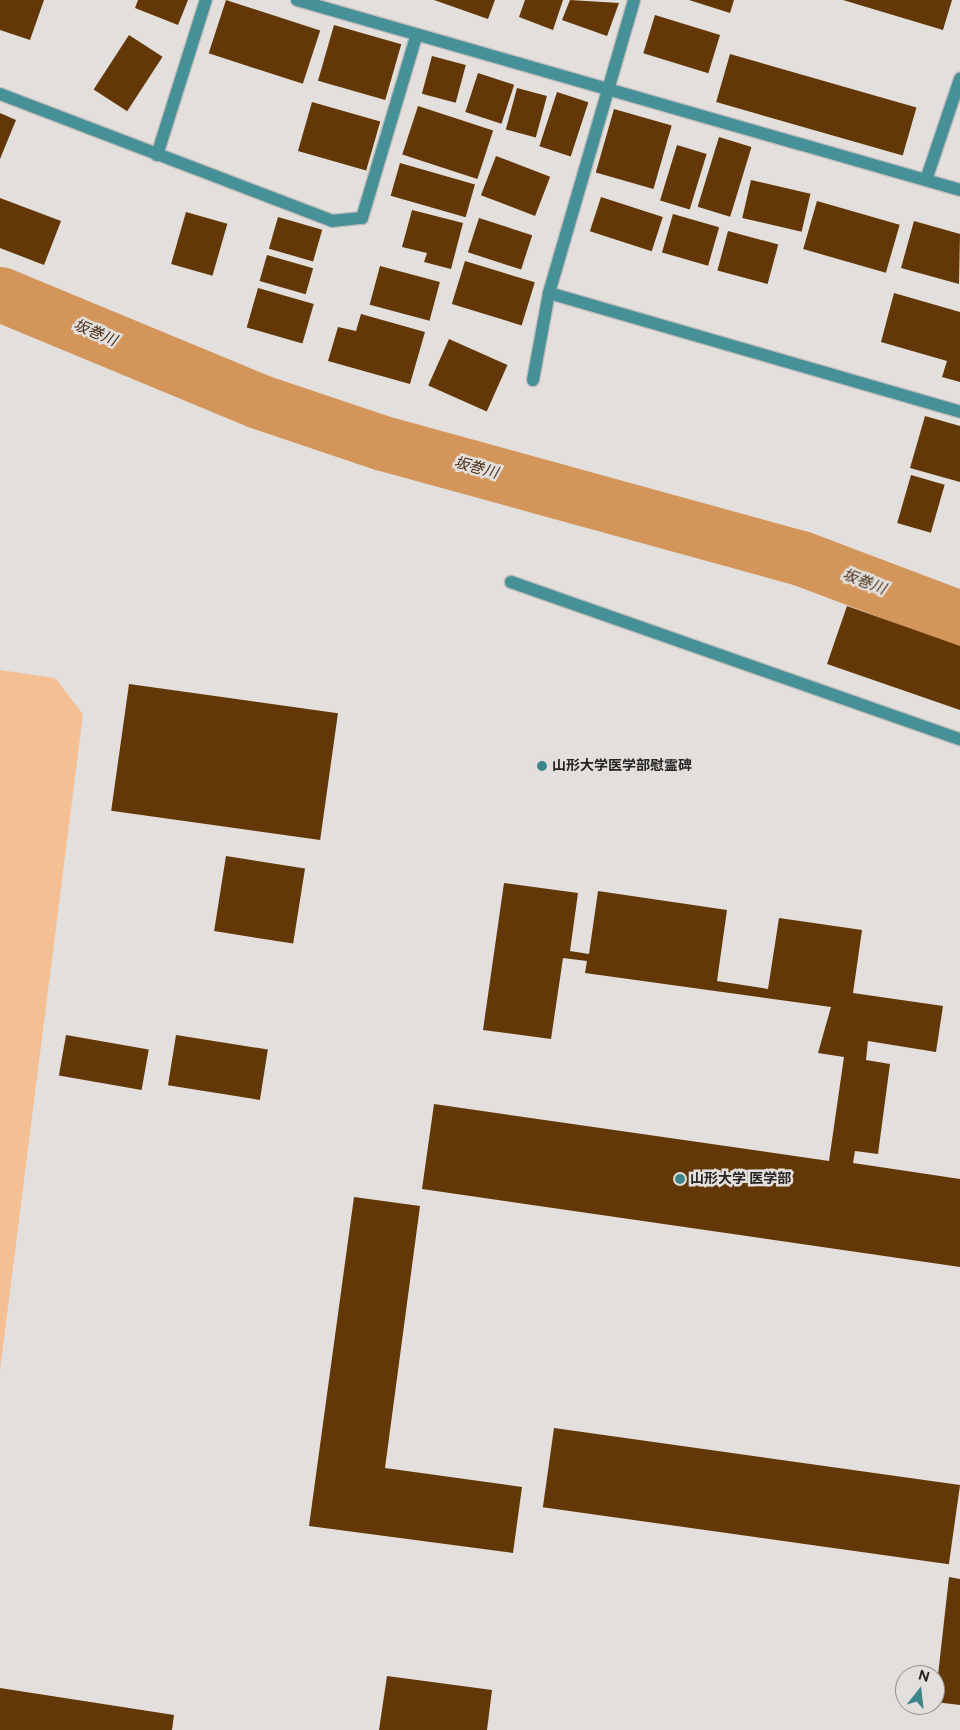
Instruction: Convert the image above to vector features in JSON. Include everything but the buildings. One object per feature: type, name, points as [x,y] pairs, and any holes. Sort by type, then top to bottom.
[{"type":"lane","points":[[157,155],[206,0]]},
{"type":"lane","points":[[297,0],[416,37],[960,190]]},
{"type":"lane","points":[[533,380],[548,293],[634,0]]},
{"type":"lane","points":[[0,94],[332,221],[362,218],[416,37]]},
{"type":"lane","points":[[926,180],[960,79]]},
{"type":"lane","points":[[548,293],[960,412]]},
{"type":"lane","points":[[511,582],[960,739]]},
{"type":"shaded area","points":[[0,670],[55,678],[83,714],[0,1370]]},
{"type":"waterway","name":"坂巻川","points":[[0,294],[258,401],[383,443],[801,558],[960,618]]},
{"type":"place","name":"山形大学医学部慰霊碑","points":[[542,766]]},
{"type":"place","name":"山形大学 医学部","points":[[680,1179]]}]
